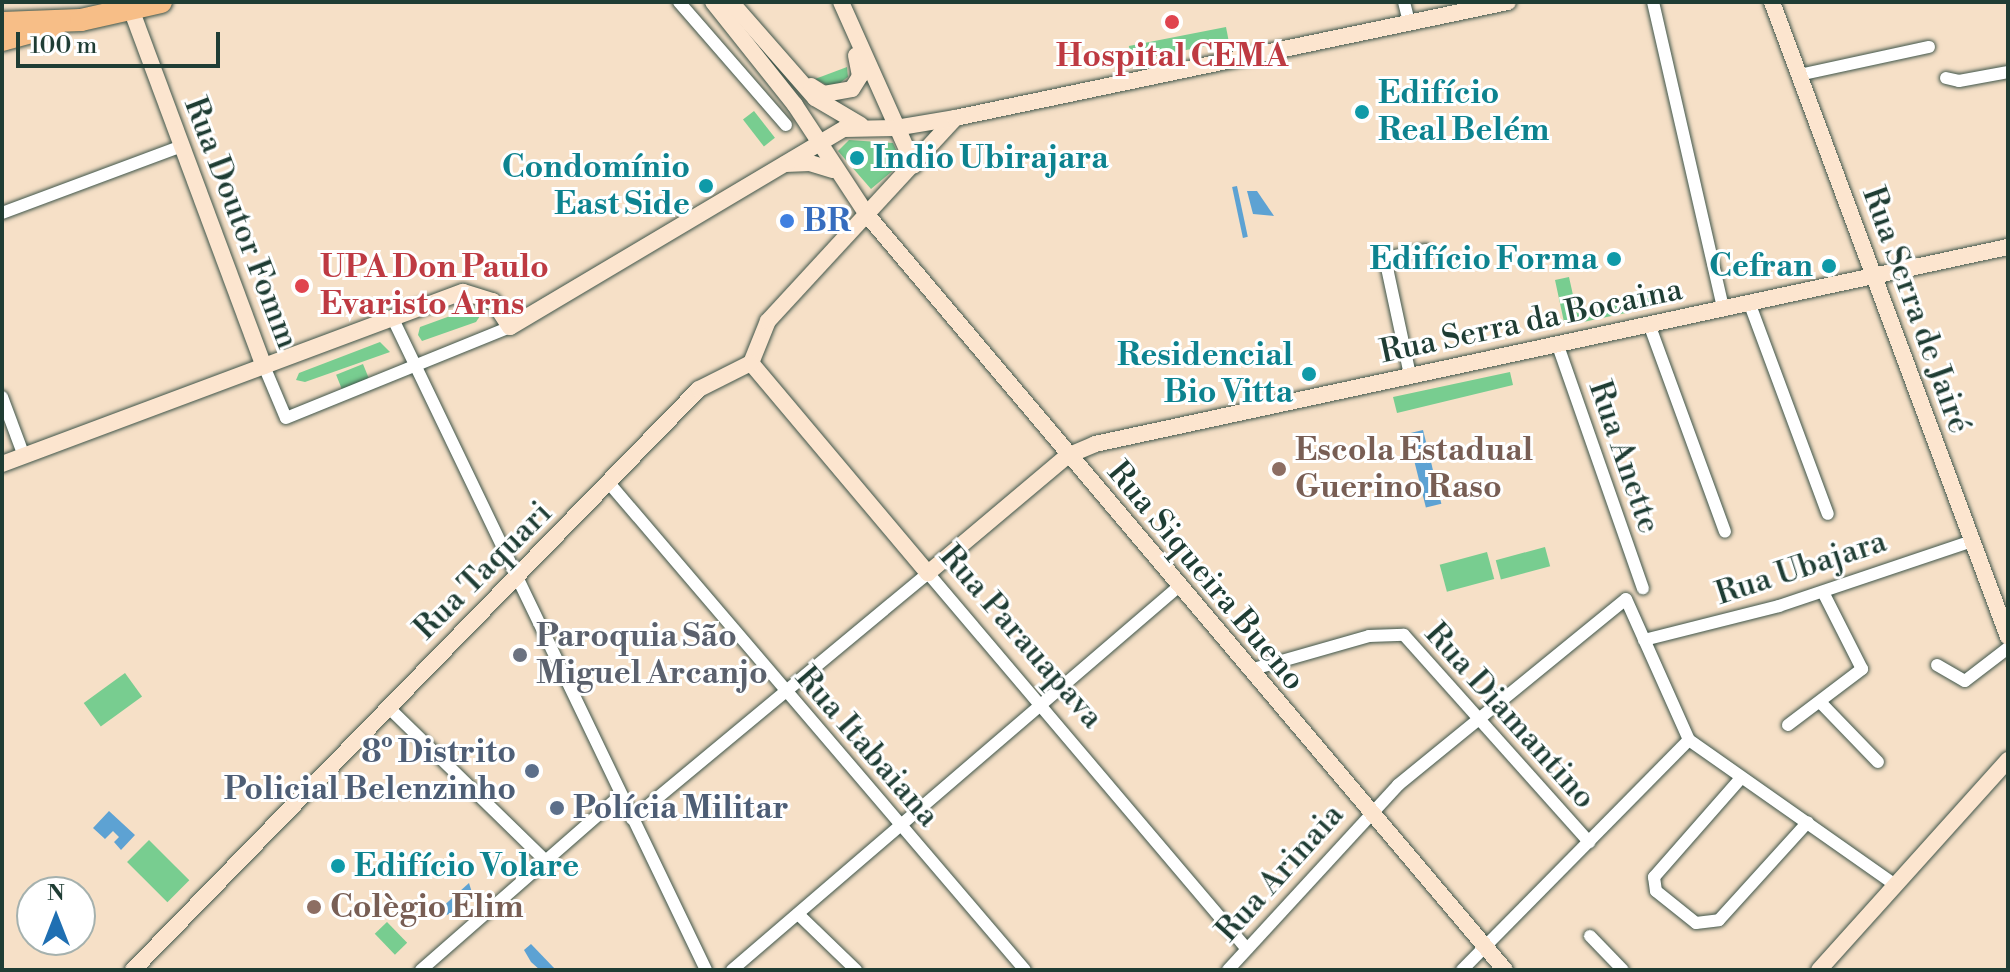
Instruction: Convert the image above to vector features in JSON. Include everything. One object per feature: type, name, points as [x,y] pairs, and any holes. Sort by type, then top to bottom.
[{"type":"highway","points":[[2,23],[81,20],[129,6],[161,2]]},
{"type":"main road","points":[[713,2],[815,98],[866,127]]},
{"type":"main road","points":[[731,2],[766,53]]},
{"type":"main road","points":[[841,2],[914,165]]},
{"type":"main road","points":[[2,464],[393,319],[475,292],[493,301],[510,327],[837,131],[866,127],[895,128],[955,118],[1508,2]]},
{"type":"main road","name":"Rua Serra de Jairé","points":[[1772,2],[2008,637]]},
{"type":"main road","name":"Rua Doutor Fomm","points":[[129,6],[264,366]]},
{"type":"main road","points":[[2,42],[81,20]]},
{"type":"main road","points":[[798,79],[824,94],[852,89],[860,76],[852,46],[855,35]]},
{"type":"main road","name":"Rua Siqueira Bueno","points":[[766,53],[833,170],[868,216],[1067,456],[1505,970]]},
{"type":"main road","points":[[751,363],[768,321],[868,216],[955,118]]},
{"type":"main road","points":[[784,165],[810,163],[833,170]]},
{"type":"main road","name":"Rua Serra da Bocaina","points":[[928,573],[1067,456],[1095,444],[2008,248]]},
{"type":"main road","name":"Rua Taquari","points":[[133,970],[699,389],[751,363]]},
{"type":"main road","name":"Rua Parauapava","points":[[751,363],[928,573]]},
{"type":"main road","points":[[1819,970],[2008,760]]},
{"type":"street","points":[[679,2],[786,125]]},
{"type":"street","points":[[1404,2],[1409,22]]},
{"type":"street","points":[[1653,2],[1723,308]]},
{"type":"street","points":[[1799,75],[1929,47]]},
{"type":"street","points":[[1946,78],[1959,81],[2008,72]]},
{"type":"street","points":[[2,213],[182,146]]},
{"type":"street","points":[[1410,375],[1385,258],[1426,250]]},
{"type":"street","points":[[1749,302],[1828,514]]},
{"type":"street","points":[[393,319],[706,970]]},
{"type":"street","points":[[1649,324],[1725,532]]},
{"type":"street","points":[[415,366],[510,327]]},
{"type":"street","name":"Rua Anette","points":[[1557,343],[1643,588]]},
{"type":"street","name":"Rua Doutor Fomm","points":[[264,366],[286,418],[415,366]]},
{"type":"street","points":[[2,397],[24,456]]},
{"type":"street","name":"Rua Itabaiana","points":[[609,483],[1025,970]]},
{"type":"street","name":"Rua Ubajara","points":[[1644,640],[1823,592],[1972,541]]},
{"type":"street","points":[[632,819],[928,573]]},
{"type":"street","name":"Rua Parauapava","points":[[928,573],[1043,704],[1247,949]]},
{"type":"street","points":[[732,970],[1178,587]]},
{"type":"street","points":[[1788,725],[1856,678],[1863,665],[1823,592]]},
{"type":"street","name":"Rua Arinaia","points":[[1228,970],[1371,811],[1478,716],[1626,599],[1644,640]]},
{"type":"street","name":"Rua Diamantino","points":[[1250,670],[1392,632],[1416,644],[1589,842]]},
{"type":"street","points":[[1644,640],[1689,740],[1895,885]]},
{"type":"street","points":[[1937,665],[1965,681],[2008,648]]},
{"type":"street","points":[[1821,703],[1878,762]]},
{"type":"street","points":[[388,707],[546,861]]},
{"type":"street","points":[[1462,970],[1689,740]]},
{"type":"street","points":[[1741,778],[1653,881],[1661,896],[1696,923],[1707,925],[1722,916],[1808,822]]},
{"type":"street","points":[[421,970],[620,796]]},
{"type":"street","points":[[798,914],[856,970]]},
{"type":"street","points":[[1590,936],[1614,967]]},
{"type":"green space","points":[[1226,27],[1229,42],[1132,61],[1129,46]]},
{"type":"green space","points":[[847,67],[848,77],[833,88],[815,79]]},
{"type":"green space","points":[[754,111],[775,138],[764,146],[743,120]]},
{"type":"green space","points":[[849,140],[893,143],[902,163],[871,189],[838,151]]},
{"type":"green space","points":[[1569,277],[1577,313],[1671,293],[1673,303],[1569,325],[1564,322],[1555,280]]},
{"type":"green space","points":[[475,307],[482,313],[476,322],[422,341],[418,335],[420,327]]},
{"type":"green space","points":[[380,342],[390,352],[305,382],[296,380],[299,373]]},
{"type":"green space","points":[[363,364],[369,379],[342,390],[336,375]]},
{"type":"green space","points":[[1510,372],[1513,385],[1397,413],[1393,397]]},
{"type":"green space","points":[[1545,547],[1550,566],[1501,580],[1496,560]]},
{"type":"green space","points":[[1487,552],[1494,579],[1447,592],[1440,565]]},
{"type":"green space","points":[[125,673],[142,696],[101,726],[84,703]]},
{"type":"green space","points":[[149,840],[189,880],[167,902],[127,862]]},
{"type":"green space","points":[[387,922],[407,943],[395,955],[375,934]]},
{"type":"water","points":[[1237,186],[1248,237],[1243,238],[1232,187]]},
{"type":"water","points":[[1247,191],[1257,191],[1274,216],[1253,214]]},
{"type":"water","points":[[1423,430],[1441,504],[1426,508],[1407,434]]},
{"type":"water","points":[[109,811],[135,835],[121,850],[114,842],[119,837],[113,831],[105,839],[93,828]]},
{"type":"water","points":[[469,883],[474,899],[447,915],[440,909]]},
{"type":"water","points":[[531,944],[556,970],[540,970],[531,962],[524,950]]},
{"type":"place","name":"Hospital CEMA","points":[[1172,22]]},
{"type":"place","name":"Edifício Real Belém","points":[[1362,112]]},
{"type":"place","name":"Indio Ubirajara","points":[[857,158]]},
{"type":"place","name":"Condomínio East Side","points":[[706,186]]},
{"type":"place","name":"BR","points":[[787,221]]},
{"type":"place","name":"Edifício Forma","points":[[1614,259]]},
{"type":"place","name":"Cefran","points":[[1829,266]]},
{"type":"place","name":"UPA Don Paulo Evaristo Arns","points":[[302,286]]},
{"type":"place","name":"Residencial Bio Vitta","points":[[1309,374]]},
{"type":"place","name":"Escola Estadual Guerino Raso","points":[[1279,469]]},
{"type":"place","name":"Paroquia São Miguel Arcanjo","points":[[520,655]]},
{"type":"place","name":"8º Distrito Policial Belenzinho","points":[[532,771]]},
{"type":"place","name":"Polícia Militar","points":[[557,808]]},
{"type":"place","name":"Edifício Volare","points":[[338,866]]},
{"type":"place","name":"Colègio Elim","points":[[314,907]]}]
